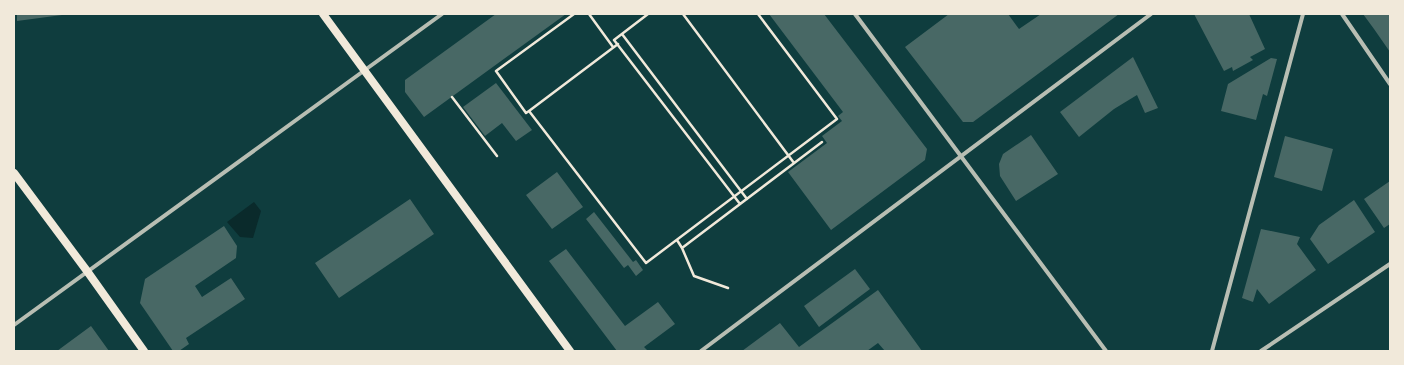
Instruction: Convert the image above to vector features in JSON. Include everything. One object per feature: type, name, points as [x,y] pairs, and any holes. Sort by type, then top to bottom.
[{"type":"main road","points":[[323,14],[570,351]]},
{"type":"main road","points":[[14,173],[144,351]]},
{"type":"street","points":[[14,325],[442,14]]},
{"type":"street","points":[[855,14],[1106,351]]},
{"type":"street","points":[[701,351],[1151,14]]},
{"type":"street","points":[[1212,351],[1303,14]]},
{"type":"street","points":[[1342,14],[1390,84]]},
{"type":"street","points":[[1261,351],[1390,264]]},
{"type":"path","points":[[574,14],[496,71],[526,112],[529,111],[646,263],[837,119],[758,14]]},
{"type":"path","points":[[589,14],[613,47]]},
{"type":"path","points":[[648,14],[614,40],[740,204]]},
{"type":"path","points":[[683,14],[794,163]]},
{"type":"path","points":[[622,34],[747,199]]},
{"type":"path","points":[[529,111],[618,44]]},
{"type":"path","points":[[452,96],[497,156]]},
{"type":"path","points":[[682,248],[822,142]]},
{"type":"path","points":[[676,240],[682,248],[694,276],[728,288]]},
{"type":"water","points":[[254,202],[261,211],[253,238],[240,237],[227,222]]},
{"type":"building","points":[[17,14],[62,14],[62,15],[17,21]]},
{"type":"building","points":[[496,14],[566,14],[424,117],[405,92],[405,80]]},
{"type":"building","points":[[769,14],[824,14],[927,149],[925,160],[831,230],[788,172],[827,143],[822,136],[842,121],[838,116],[843,112]]},
{"type":"building","points":[[949,14],[1008,14],[1019,29],[1041,14],[1119,14],[973,122],[963,122],[905,47]]},
{"type":"building","points":[[1194,14],[1249,14],[1265,49],[1250,57],[1253,60],[1233,71],[1232,67],[1224,71]]},
{"type":"building","points":[[1363,14],[1390,14],[1390,52],[1374,29]]},
{"type":"building","points":[[1133,57],[1158,108],[1145,113],[1137,95],[1114,109],[1079,137],[1060,112]]},
{"type":"building","points":[[1271,58],[1277,59],[1267,96],[1263,94],[1256,120],[1221,111],[1228,84]]},
{"type":"building","points":[[496,83],[532,130],[516,141],[502,123],[485,136],[463,107]]},
{"type":"building","points":[[1031,135],[1058,174],[1016,201],[1000,176],[999,164],[1003,154]]},
{"type":"building","points":[[1285,136],[1333,149],[1322,191],[1274,177]]},
{"type":"building","points":[[557,172],[583,207],[552,229],[526,195]]},
{"type":"building","points":[[1390,181],[1390,224],[1384,228],[1364,199]]},
{"type":"building","points":[[410,199],[434,234],[339,298],[315,263]]},
{"type":"building","points":[[1354,200],[1375,232],[1328,264],[1310,239],[1319,225]]},
{"type":"building","points":[[594,212],[633,262],[636,260],[643,270],[636,276],[628,265],[624,268],[586,219]]},
{"type":"building","points":[[224,226],[237,246],[236,258],[195,286],[202,297],[231,278],[245,299],[186,338],[189,344],[179,351],[173,351],[140,303],[145,279]]},
{"type":"building","points":[[1261,229],[1300,237],[1297,244],[1316,270],[1269,304],[1257,289],[1253,302],[1242,298]]},
{"type":"building","points":[[566,249],[625,326],[658,302],[675,324],[644,347],[648,351],[617,351],[549,261]]},
{"type":"building","points":[[855,269],[870,289],[819,327],[804,306]]},
{"type":"building","points":[[878,290],[922,351],[885,351],[878,343],[867,351],[742,351],[780,323],[799,347]]},
{"type":"building","points":[[91,326],[109,351],[57,351]]}]
